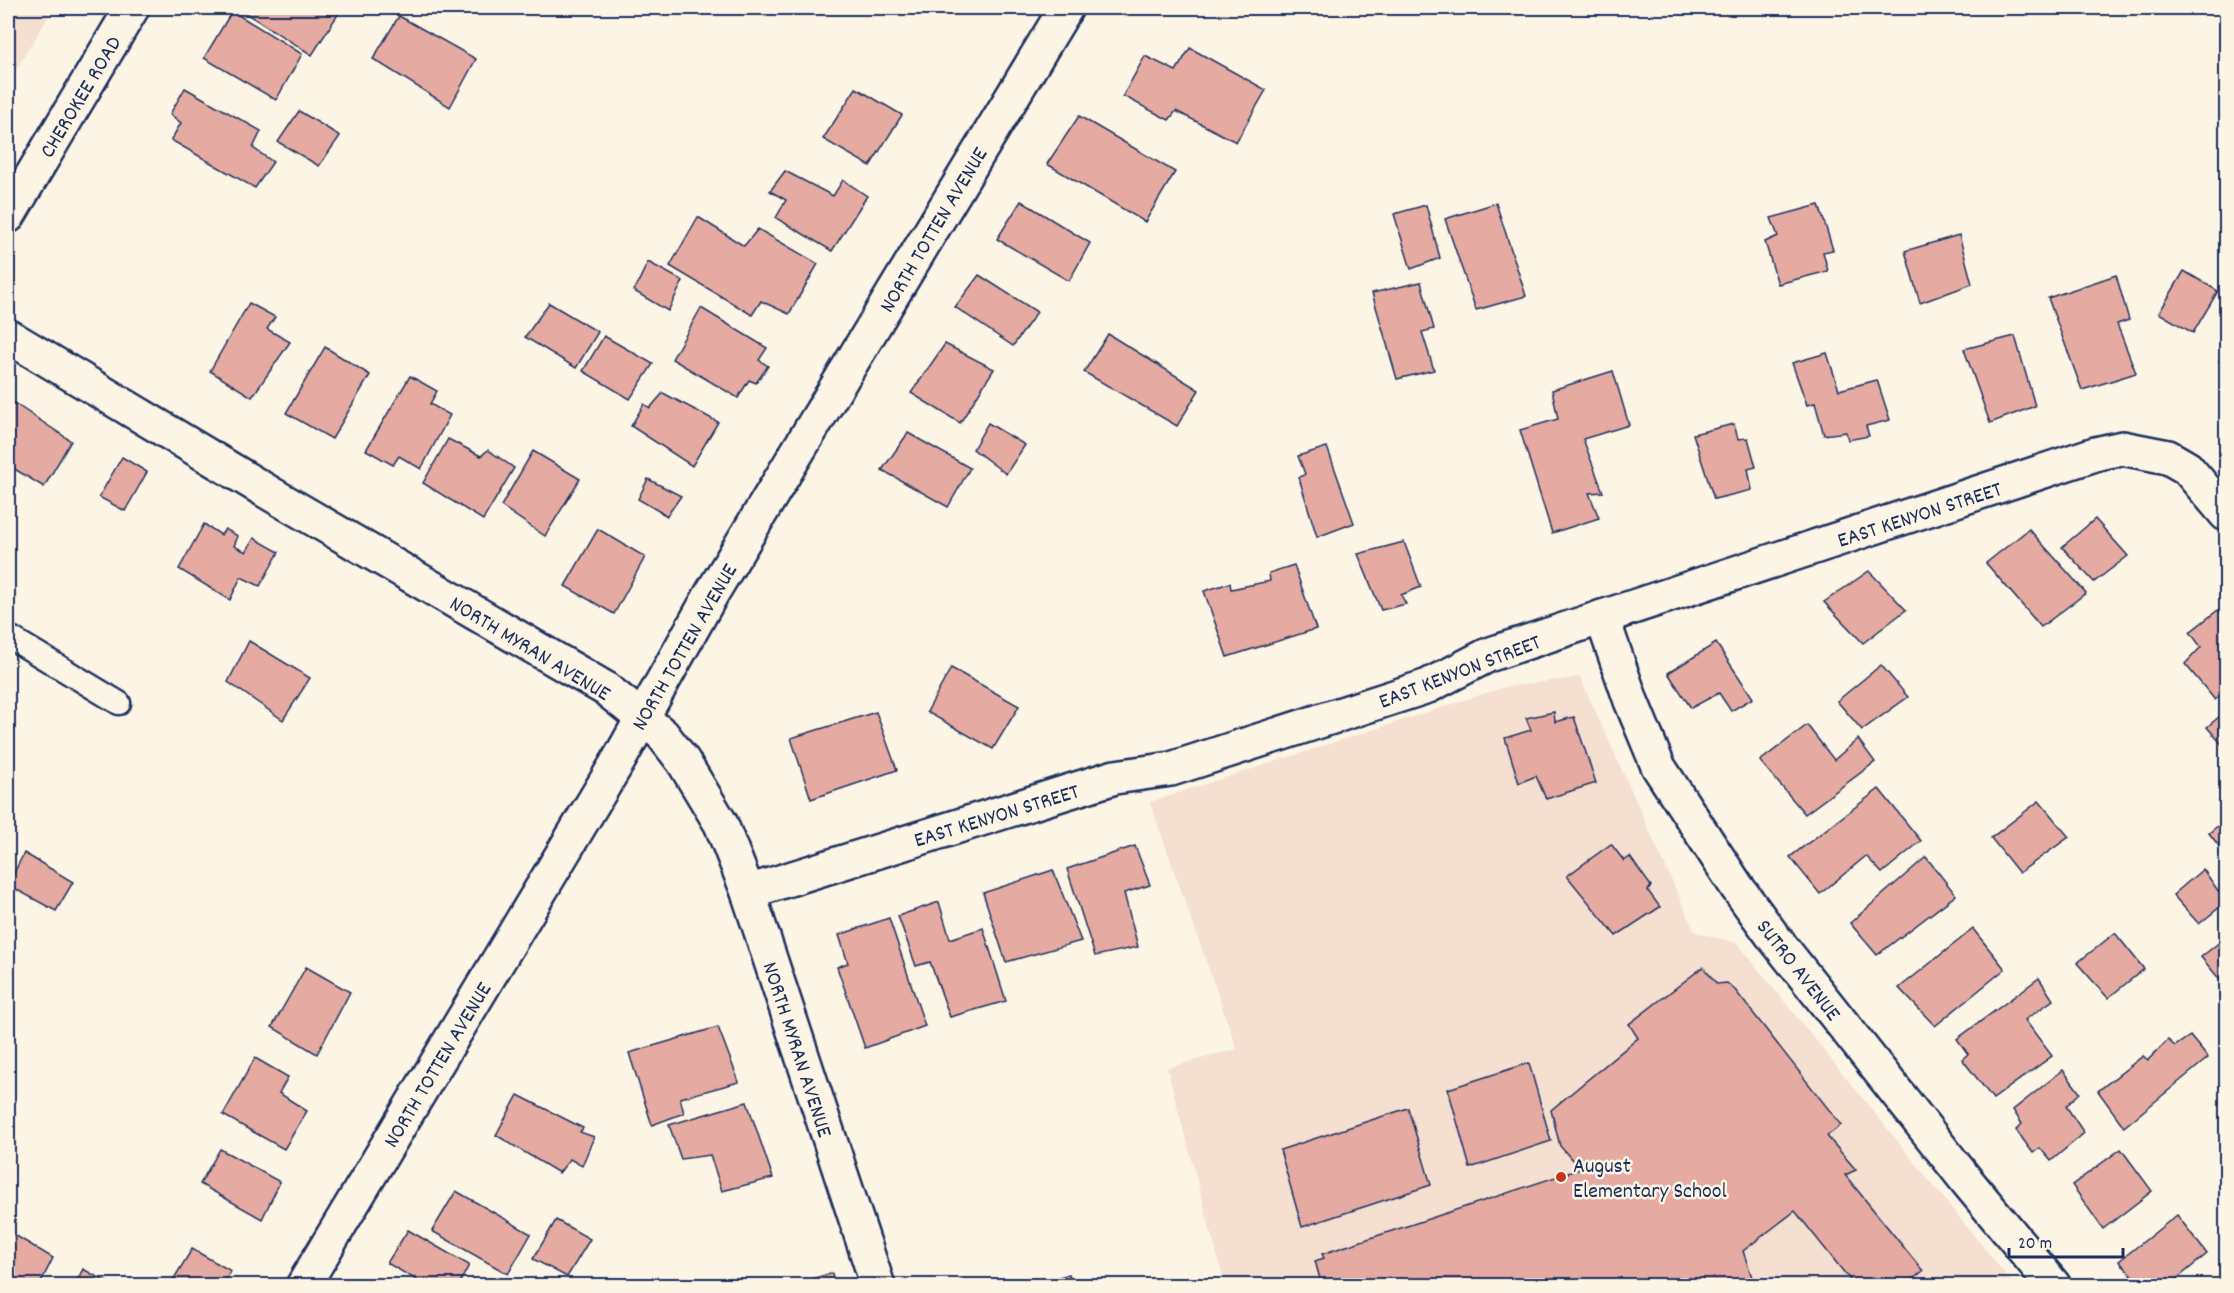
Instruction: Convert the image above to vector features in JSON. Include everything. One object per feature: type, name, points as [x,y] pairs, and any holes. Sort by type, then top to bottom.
[{"type":"street","name":"CHEROKEE ROAD","points":[[8,216],[132,8]]},
{"type":"street","name":"NORTH TOTTEN AVENUE","points":[[303,1286],[620,758],[712,593],[1066,8]]},
{"type":"street","name":"NORTH MYRAN AVENUE","points":[[8,336],[283,501],[606,689],[662,734],[683,761],[716,815],[748,892],[878,1286]]},
{"type":"street","name":"EAST KENYON STREET","points":[[748,892],[1115,777],[1171,769],[1428,686],[1488,655],[2095,454],[2122,448],[2168,457],[2187,468],[2226,514]]},
{"type":"street","name":"SUTRO AVENUE","points":[[1602,617],[1631,701],[1658,766],[1737,886],[1772,935],[1966,1180],[2054,1286]]},
{"type":"lane","points":[[8,636],[119,703]]},
{"type":"shaded area","points":[[8,8],[54,8],[8,82]]},
{"type":"shaded area","name":"August Elementary School","points":[[1580,677],[1695,932],[1737,943],[2014,1285],[1225,1285],[1167,1068],[1237,1049],[1150,802],[1505,687]]},
{"type":"building","points":[[244,8],[342,8],[312,55],[242,11]]},
{"type":"building","points":[[232,11],[302,54],[276,100],[204,58]]},
{"type":"building","points":[[399,16],[476,59],[450,107],[373,59]]},
{"type":"building","points":[[1190,48],[1266,90],[1236,142],[1176,111],[1169,120],[1123,96],[1145,56],[1176,71]]},
{"type":"building","points":[[185,88],[261,131],[253,148],[273,162],[255,188],[171,140],[181,123],[170,114]]},
{"type":"building","points":[[856,88],[902,115],[870,166],[823,139]]},
{"type":"building","points":[[299,111],[340,136],[319,166],[278,142]]},
{"type":"building","points":[[1079,116],[1175,172],[1145,222],[1047,164]]},
{"type":"building","points":[[785,171],[833,196],[843,180],[867,196],[832,251],[776,218],[786,200],[770,191]]},
{"type":"building","points":[[1021,201],[1090,243],[1069,281],[997,239]]},
{"type":"building","points":[[1496,203],[1526,296],[1476,310],[1445,219]]},
{"type":"building","points":[[1426,205],[1440,258],[1411,269],[1394,214]]},
{"type":"building","points":[[1819,205],[1833,250],[1823,252],[1828,271],[1778,284],[1765,242],[1778,236],[1771,218]]},
{"type":"building","points":[[698,217],[744,246],[758,229],[818,264],[789,314],[761,301],[752,315],[670,266]]},
{"type":"building","points":[[1959,235],[1972,284],[1920,303],[1905,251]]},
{"type":"building","points":[[648,262],[683,281],[668,311],[634,291]]},
{"type":"building","points":[[2184,271],[2218,291],[2193,333],[2159,313]]},
{"type":"building","points":[[979,275],[1037,312],[1013,346],[955,307]]},
{"type":"building","points":[[2116,275],[2129,320],[2117,324],[2136,373],[2082,390],[2048,298]]},
{"type":"building","points":[[1421,282],[1434,329],[1422,332],[1434,370],[1397,379],[1372,293]]},
{"type":"building","points":[[249,303],[275,317],[267,329],[290,342],[252,397],[210,371]]},
{"type":"building","points":[[549,303],[598,332],[576,368],[525,337]]},
{"type":"building","points":[[701,308],[767,348],[759,360],[768,366],[756,383],[749,380],[738,398],[672,359]]},
{"type":"building","points":[[1108,334],[1199,390],[1177,426],[1084,372]]},
{"type":"building","points":[[604,336],[653,364],[630,399],[583,371]]},
{"type":"building","points":[[2015,336],[2035,406],[1990,423],[1964,349]]},
{"type":"building","points":[[945,344],[994,369],[960,423],[911,393]]},
{"type":"building","points":[[325,347],[370,375],[332,439],[286,413]]},
{"type":"building","points":[[1827,353],[1839,390],[1877,380],[1890,420],[1866,426],[1869,436],[1848,440],[1846,432],[1824,435],[1815,403],[1807,405],[1792,363]]},
{"type":"building","points":[[2226,355],[2226,370],[2219,361]]},
{"type":"building","points":[[1613,371],[1629,425],[1583,439],[1603,492],[1589,493],[1599,518],[1552,533],[1520,430],[1558,419],[1552,390]]},
{"type":"building","points":[[410,376],[437,391],[430,404],[450,415],[421,469],[399,456],[393,465],[366,450]]},
{"type":"building","points":[[663,393],[718,422],[692,466],[631,426],[644,404],[650,408]]},
{"type":"building","points":[[8,399],[71,441],[44,487],[8,465]]},
{"type":"building","points":[[988,423],[1025,445],[1006,474],[973,449]]},
{"type":"building","points":[[1734,424],[1738,439],[1748,438],[1756,467],[1748,469],[1752,490],[1714,499],[1693,434]]},
{"type":"building","points":[[908,433],[970,468],[948,507],[882,470]]},
{"type":"building","points":[[448,439],[481,456],[488,450],[514,468],[483,520],[423,483]]},
{"type":"building","points":[[1327,447],[1354,523],[1317,537],[1299,478],[1305,474],[1298,456]]},
{"type":"building","points":[[533,451],[580,479],[545,536],[501,506]]},
{"type":"building","points":[[122,457],[147,472],[125,511],[99,497]]},
{"type":"building","points":[[648,479],[681,496],[667,516],[638,499]]},
{"type":"building","points":[[2095,519],[2128,556],[2094,582],[2062,547]]},
{"type":"building","points":[[204,524],[221,535],[225,529],[238,536],[234,546],[246,552],[254,538],[279,552],[260,586],[241,577],[230,600],[179,569]]},
{"type":"building","points":[[598,529],[645,557],[614,614],[565,586]]},
{"type":"building","points":[[2029,529],[2086,593],[2041,627],[1986,563]]},
{"type":"building","points":[[1404,542],[1421,587],[1401,595],[1406,604],[1381,610],[1358,554]]},
{"type":"building","points":[[1294,565],[1316,629],[1227,657],[1204,591],[1230,583],[1231,589],[1270,581],[1269,573]]},
{"type":"building","points":[[1869,571],[1906,610],[1863,643],[1824,602]]},
{"type":"building","points":[[2218,610],[2226,620],[2226,690],[2215,700],[2185,664],[2201,647],[2190,632]]},
{"type":"building","points":[[249,641],[310,678],[283,720],[228,682]]},
{"type":"building","points":[[1716,643],[1753,698],[1731,711],[1719,693],[1691,708],[1668,673]]},
{"type":"building","points":[[1881,665],[1908,697],[1862,730],[1837,701]]},
{"type":"building","points":[[951,668],[1019,706],[993,749],[927,712]]},
{"type":"building","points":[[2226,711],[2226,749],[2207,727]]},
{"type":"building","points":[[876,712],[897,770],[811,799],[791,738]]},
{"type":"building","points":[[1554,712],[1555,722],[1574,717],[1596,783],[1546,799],[1536,776],[1519,783],[1505,738],[1531,730],[1526,718]]},
{"type":"building","points":[[1807,725],[1834,760],[1858,739],[1875,762],[1805,814],[1760,761]]},
{"type":"building","points":[[1879,789],[1921,841],[1882,873],[1866,856],[1820,894],[1790,857]]},
{"type":"building","points":[[2039,801],[2069,837],[2019,873],[1991,838]]},
{"type":"building","points":[[2226,819],[2226,855],[2209,833]]},
{"type":"building","points":[[1611,844],[1624,861],[1630,857],[1651,886],[1648,891],[1660,907],[1616,936],[1567,876]]},
{"type":"building","points":[[1135,846],[1150,885],[1124,893],[1138,947],[1095,956],[1067,869]]},
{"type":"building","points":[[24,853],[73,882],[56,911],[8,885]]},
{"type":"building","points":[[1926,857],[1956,895],[1877,955],[1850,923]]},
{"type":"building","points":[[2203,869],[2226,902],[2199,924],[2173,895]]},
{"type":"building","points":[[1053,870],[1081,941],[1006,962],[983,893]]},
{"type":"building","points":[[939,902],[950,939],[983,928],[1006,1001],[950,1017],[930,962],[916,966],[898,916]]},
{"type":"building","points":[[889,918],[925,1026],[865,1048],[837,967],[848,963],[839,935]]},
{"type":"building","points":[[1973,929],[2005,969],[1935,1026],[1899,988]]},
{"type":"building","points":[[2115,933],[2144,969],[2108,998],[2077,963]]},
{"type":"building","points":[[2226,937],[2226,987],[2201,957]]},
{"type":"building","points":[[306,967],[350,992],[317,1054],[272,1027]]},
{"type":"building","points":[[1703,967],[1717,984],[1727,983],[1735,990],[1841,1125],[1827,1136],[1856,1170],[1845,1175],[1923,1271],[1904,1286],[1855,1286],[1795,1211],[1743,1251],[1755,1286],[1322,1286],[1315,1261],[1324,1258],[1322,1254],[1580,1169],[1560,1146],[1551,1110],[1638,1038],[1629,1024]]},
{"type":"building","points":[[2039,978],[2053,1000],[2025,1020],[2052,1056],[1993,1099],[1962,1059],[1968,1054],[1957,1039]]},
{"type":"building","points":[[718,1027],[739,1082],[680,1098],[684,1113],[652,1125],[629,1053]]},
{"type":"building","points":[[2190,1036],[2208,1058],[2124,1127],[2098,1091],[2143,1056],[2148,1060],[2168,1040],[2175,1046]]},
{"type":"building","points":[[255,1058],[288,1077],[279,1093],[307,1111],[284,1149],[223,1115]]},
{"type":"building","points":[[1529,1063],[1551,1141],[1470,1168],[1448,1089]]},
{"type":"building","points":[[2063,1070],[2080,1093],[2066,1106],[2084,1133],[2051,1161],[2040,1148],[2033,1153],[2016,1130],[2022,1124],[2013,1110]]},
{"type":"building","points":[[518,1095],[583,1128],[580,1132],[594,1137],[582,1166],[570,1159],[559,1173],[496,1135]]},
{"type":"building","points":[[747,1102],[773,1178],[722,1191],[710,1155],[681,1159],[669,1125]]},
{"type":"building","points":[[1408,1108],[1431,1185],[1302,1227],[1280,1150]]},
{"type":"building","points":[[220,1149],[280,1182],[262,1219],[200,1184]]},
{"type":"building","points":[[2121,1149],[2152,1191],[2103,1229],[2072,1185]]},
{"type":"building","points":[[456,1191],[531,1234],[508,1274],[432,1231]]},
{"type":"building","points":[[2177,1215],[2207,1254],[2168,1286],[2142,1286],[2119,1261]]},
{"type":"building","points":[[556,1220],[590,1239],[567,1277],[533,1259]]},
{"type":"building","points":[[408,1230],[469,1265],[458,1286],[427,1286],[387,1263]]},
{"type":"building","points":[[8,1231],[53,1258],[39,1286],[8,1286]]},
{"type":"building","points":[[192,1249],[231,1271],[222,1286],[170,1285]]},
{"type":"building","points":[[83,1269],[110,1284],[110,1286],[74,1286]]},
{"type":"building","points":[[832,1273],[835,1286],[788,1286]]},
{"type":"building","points":[[1069,1274],[1072,1286],[1034,1285]]},
{"type":"place","name":"August Elementary School","points":[[1561,1177]]}]
